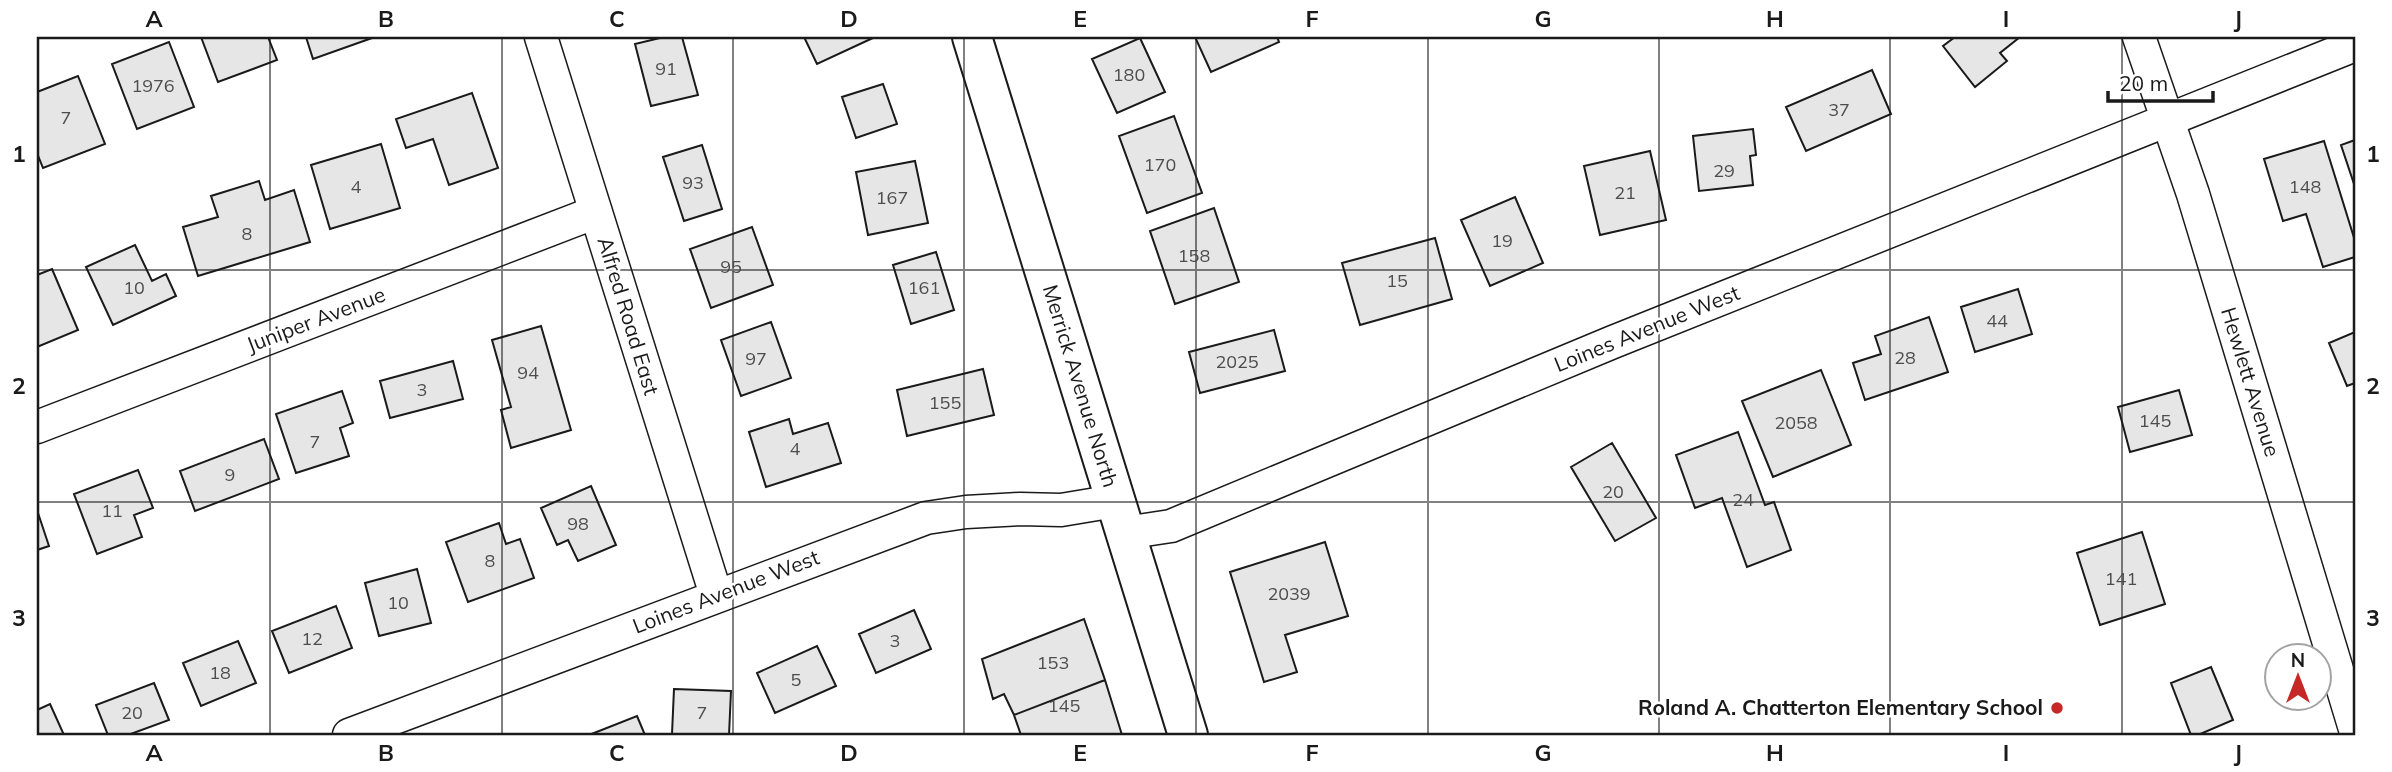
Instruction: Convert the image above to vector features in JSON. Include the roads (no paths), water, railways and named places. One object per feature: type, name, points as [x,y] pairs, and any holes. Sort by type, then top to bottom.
[{"type":"main road","name":"Merrick Avenue North","points":[[972,37],[1188,735]]},
{"type":"street","name":"Alfred Road East","points":[[541,37],[716,595]]},
{"type":"street","name":"Hewlett Avenue","points":[[2139,37],[2193,194],[2355,729]]},
{"type":"street","name":"Loines Avenue West","points":[[349,735],[926,517],[1020,509],[1061,510],[1171,526],[1613,342],[2355,45]]},
{"type":"street","name":"Juniper Avenue","points":[[37,427],[596,212]]},
{"type":"place","name":"Roland A. Chatterton Elementary School","points":[[2057,708]]}]
